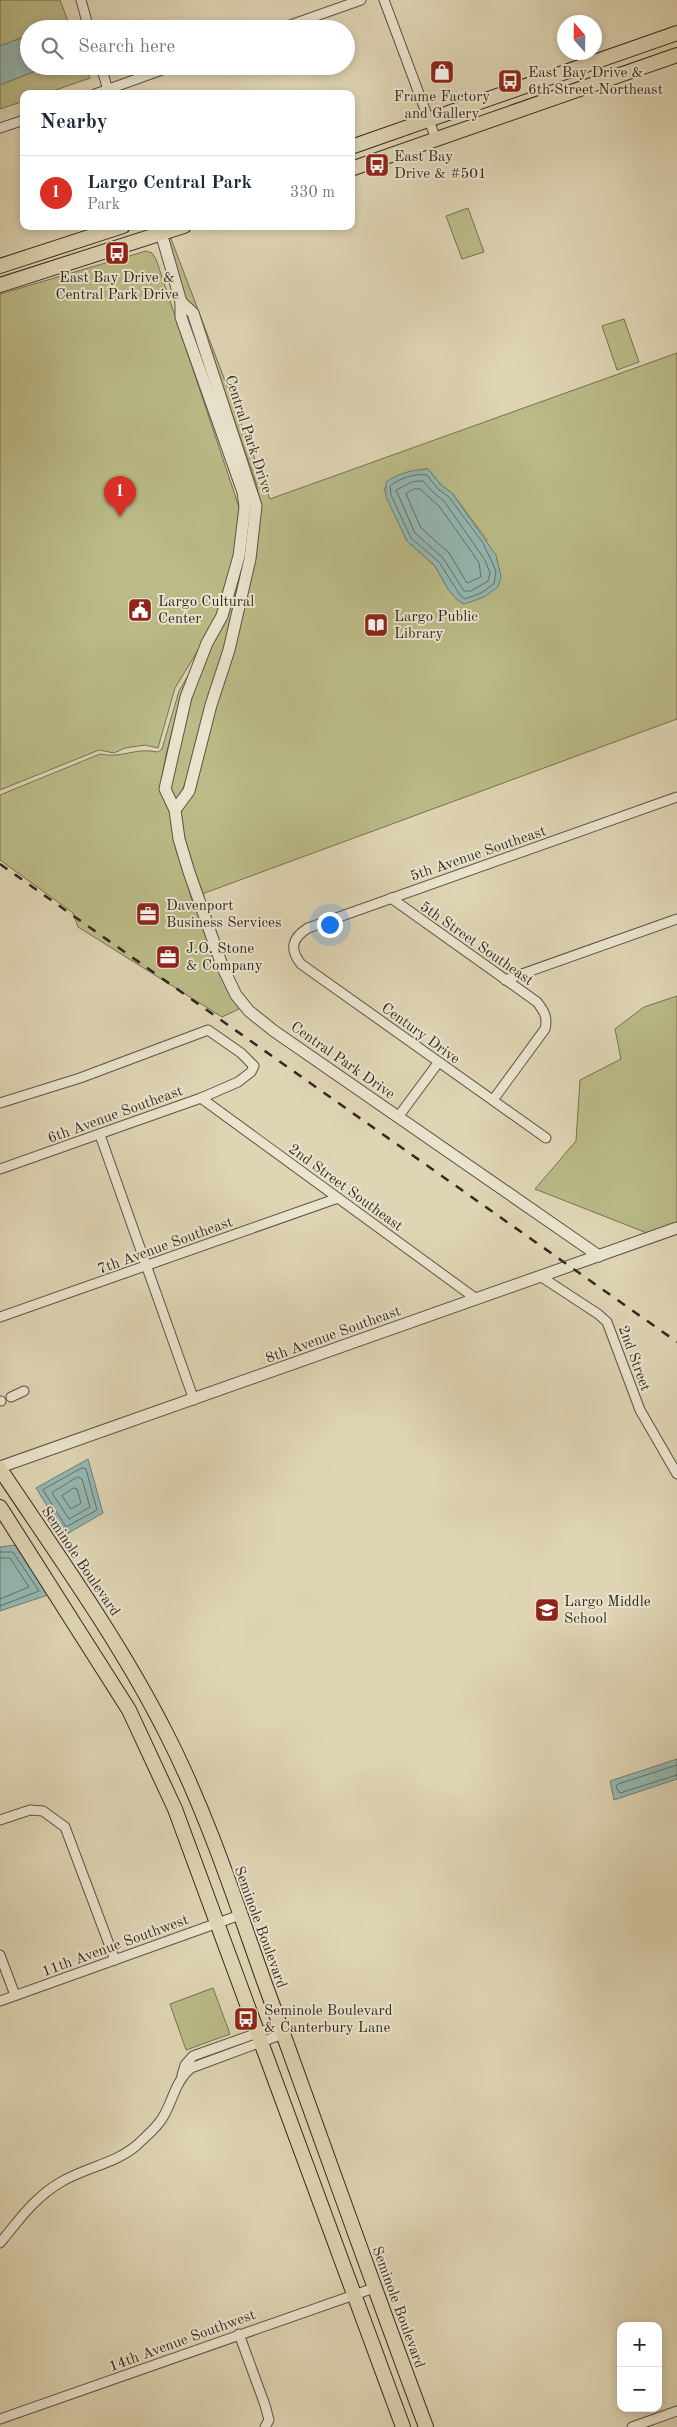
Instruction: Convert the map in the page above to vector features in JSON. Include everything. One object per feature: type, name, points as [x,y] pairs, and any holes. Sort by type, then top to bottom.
[{"type":"main road","points":[[355,146],[677,32]]},
{"type":"main road","points":[[355,168],[677,55]]},
{"type":"main road","points":[[0,266],[111,230]]},
{"type":"main road","points":[[0,285],[160,230]]},
{"type":"main road","name":"Seminole Boulevard","points":[[0,1468],[105,1626],[144,1689],[195,1796],[282,2029],[374,2288],[426,2427]]},
{"type":"main road","points":[[0,1507],[128,1710],[175,1809],[403,2427]]},
{"type":"street","points":[[81,0],[87,20]]},
{"type":"street","points":[[304,20],[361,0]]},
{"type":"street","points":[[384,0],[436,139]]},
{"type":"street","points":[[104,75],[108,90]]},
{"type":"street","points":[[114,90],[151,75]]},
{"type":"street","points":[[0,128],[20,121]]},
{"type":"street","name":"Central Park Drive","points":[[160,230],[181,302],[181,317],[243,492],[245,507],[239,556],[222,616],[207,643],[186,697],[170,757],[165,789],[175,810],[179,838],[189,872],[223,968],[236,995],[249,1011],[274,1031],[599,1256]]},
{"type":"street","name":"Central Park Drive","points":[[175,810],[189,791],[211,704],[229,650],[250,559],[256,506],[193,313],[181,302]]},
{"type":"street","name":"5th Avenue Southeast","points":[[293,942],[299,934],[308,928],[677,797]]},
{"type":"street","name":"5th Street Southeast","points":[[390,898],[537,1002],[545,1012],[546,1029],[493,1100]]},
{"type":"street","points":[[505,980],[677,919]]},
{"type":"street","name":"Century Drive","points":[[293,942],[294,955],[301,964],[546,1138]]},
{"type":"street","name":"6th Avenue Southeast","points":[[0,1103],[80,1078],[208,1030],[241,1053],[254,1066],[251,1072],[238,1082],[201,1098],[0,1169]]},
{"type":"street","points":[[398,1117],[438,1063]]},
{"type":"street","name":"2nd Street Southeast","points":[[201,1098],[475,1298]]},
{"type":"street","points":[[100,1135],[194,1400]]},
{"type":"street","name":"7th Avenue Southeast","points":[[0,1317],[147,1267],[338,1198]]},
{"type":"street","name":"8th Avenue Southeast","points":[[0,1468],[475,1298],[677,1228]]},
{"type":"street","name":"2nd Street","points":[[540,1276],[598,1314],[607,1322],[640,1410],[677,1474]]},
{"type":"street","points":[[11,1397],[24,1391]]},
{"type":"street","points":[[0,1820],[30,1810],[43,1810],[65,1827],[115,1960]]},
{"type":"street","name":"11th Avenue Southwest","points":[[0,2001],[240,1915]]},
{"type":"street","points":[[0,1955],[15,1995]]},
{"type":"street","points":[[0,2243],[25,2210],[46,2192],[70,2177],[117,2158],[134,2147],[163,2118],[185,2065],[193,2056],[282,2029]]},
{"type":"street","name":"14th Avenue Southwest","points":[[0,2419],[374,2288]]},
{"type":"street","points":[[239,2334],[265,2404],[267,2424]]},
{"type":"street","points":[[632,2427],[677,2411]]},
{"type":"green space","points":[[0,0],[60,0],[68,20],[20,20],[20,38],[0,46]]},
{"type":"green space","points":[[25,75],[89,75],[90,78],[56,90],[20,90],[20,102],[0,109],[0,85]]},
{"type":"green space","points":[[468,208],[484,252],[462,259],[446,216]]},
{"type":"green space","points":[[170,236],[270,499],[677,353],[677,719],[202,894],[184,838],[181,813],[200,767],[255,560],[261,507],[256,483],[197,312],[184,297],[166,237]],"holes":[[[428,469],[441,485],[452,493],[487,540],[448,589],[435,566],[407,541],[384,489],[398,476]]]},
{"type":"green space","points":[[146,251],[152,253],[156,259],[240,510],[240,524],[227,589],[214,624],[175,688],[158,748],[145,745],[125,748],[114,753],[99,750],[0,790],[0,294]]},
{"type":"green space","points":[[624,319],[639,362],[617,370],[602,326]]},
{"type":"green space","points":[[248,528],[240,581],[228,635],[187,779],[176,800],[170,788],[190,699]]},
{"type":"green space","points":[[189,674],[181,695],[160,787],[171,812],[191,898],[241,1008],[222,1017],[78,927],[73,913],[0,860],[0,795],[100,754],[115,755],[142,751],[158,752],[162,749],[179,691]]},
{"type":"green space","points":[[677,996],[677,1222],[647,1233],[535,1189],[576,1141],[580,1080],[621,1059],[615,1029],[644,1007]]},
{"type":"green space","points":[[213,1988],[230,2034],[186,2050],[170,2004]]},
{"type":"water","points":[[20,38],[20,75],[25,75],[0,85],[0,46]]},
{"type":"water","points":[[428,469],[441,485],[452,493],[496,555],[501,577],[498,587],[484,597],[464,604],[456,599],[448,589],[435,566],[407,541],[386,497],[386,482],[406,472]]},
{"type":"water","points":[[88,1459],[103,1513],[65,1535],[36,1488]]},
{"type":"water","points":[[15,1545],[48,1595],[0,1611],[0,1547]]},
{"type":"water","points":[[677,1759],[677,1779],[614,1800],[610,1781]]},
{"type":"railway","points":[[0,864],[677,1342]]},
{"type":"place","name":"Frame Factory and Gallery","points":[[442,72]]},
{"type":"place","name":"East Bay Drive & 6th Street Northeast","points":[[510,81]]},
{"type":"place","name":"East Bay Drive & #501","points":[[377,165]]},
{"type":"place","name":"East Bay Drive & Central Park Drive","points":[[117,253]]},
{"type":"place","name":"Largo Central Park","points":[[120,517]]},
{"type":"place","name":"Largo Cultural Center","points":[[140,610]]},
{"type":"place","name":"Largo Public Library","points":[[376,625]]},
{"type":"place","name":"Davenport Business Services","points":[[148,914]]},
{"type":"place","name":"J.O. Stone & Company","points":[[168,957]]},
{"type":"place","name":"Largo Middle School","points":[[547,1610]]},
{"type":"place","name":"Seminole Boulevard & Canterbury Lane","points":[[246,2019]]}]
